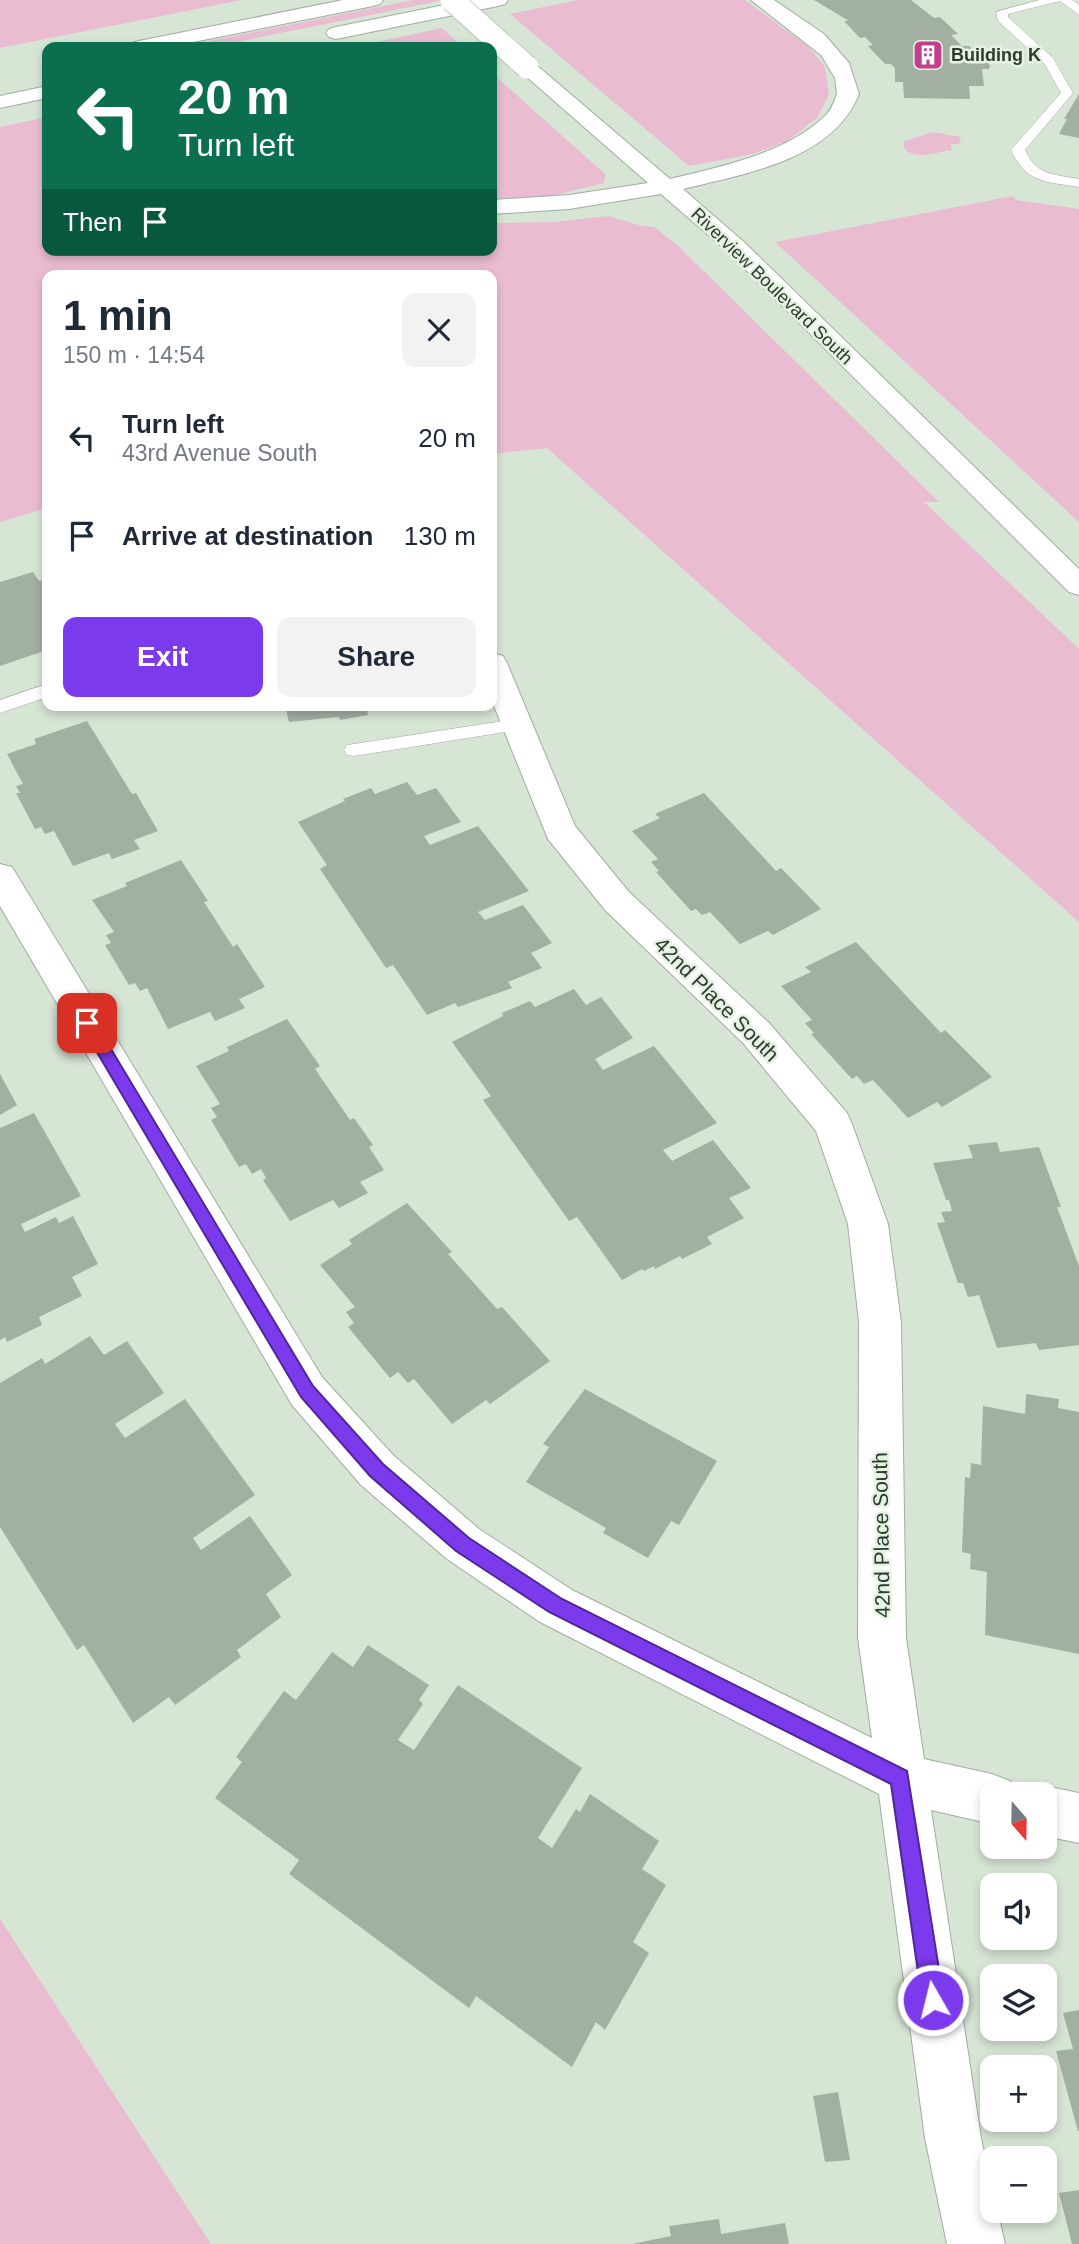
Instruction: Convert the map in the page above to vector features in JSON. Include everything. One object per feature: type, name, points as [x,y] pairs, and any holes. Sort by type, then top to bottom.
[{"type":"street","points":[[164,42],[373,0]]},
{"type":"street","name":"Riverview Boulevard South","points":[[452,0],[737,248],[1079,586]]},
{"type":"street","points":[[320,36],[498,0]]},
{"type":"street","points":[[497,207],[566,204],[666,185],[783,153],[817,134],[832,122],[843,108],[848,94],[848,82],[838,59],[801,28],[761,0]]},
{"type":"street","points":[[0,102],[42,93]]},
{"type":"street","name":"42nd Place South","points":[[497,675],[560,831],[617,901],[757,1032],[832,1124],[868,1224],[880,1322],[882,1638],[953,2138],[976,2244]]},
{"type":"street","points":[[0,876],[307,1391],[377,1470],[463,1544],[556,1606],[900,1778],[980,1796]]},
{"type":"street","points":[[1057,1813],[1079,1818]]},
{"type":"lane","points":[[1055,0],[1002,12],[1002,18],[1053,64],[1067,93],[1018,150],[1026,167],[1041,176],[1079,183]]},
{"type":"lane","points":[[1065,0],[1079,11]]},
{"type":"lane","points":[[0,708],[42,692]]},
{"type":"lane","points":[[354,750],[517,725]]},
{"type":"shaded area","points":[[0,0],[242,0],[0,48]]},
{"type":"shaded area","points":[[413,0],[444,0],[237,42],[204,42]]},
{"type":"shaded area","points":[[578,0],[745,0],[809,47],[825,67],[829,95],[817,118],[787,141],[753,154],[689,166],[510,14]]},
{"type":"shaded area","points":[[442,28],[457,42],[376,42]]},
{"type":"shaded area","points":[[497,77],[605,174],[604,183],[551,196],[497,199]]},
{"type":"shaded area","points":[[42,118],[42,256],[497,256],[497,223],[554,222],[608,216],[654,227],[677,245],[939,502],[924,502],[1079,649],[1079,922],[547,448],[497,453],[497,270],[42,270],[42,509],[0,522],[0,127]]},
{"type":"shaded area","points":[[932,132],[961,137],[959,144],[951,144],[952,150],[927,154],[905,150],[903,142]]},
{"type":"shaded area","points":[[1013,196],[1016,200],[1079,209],[1079,522],[775,242]]},
{"type":"shaded area","points":[[0,1919],[211,2244],[0,2244]]},
{"type":"building","name":"Building K","points":[[814,0],[911,0],[934,18],[940,17],[958,34],[951,35],[962,46],[969,46],[990,65],[989,69],[982,69],[984,86],[969,86],[970,99],[904,98],[903,82],[895,82],[895,68],[891,64],[885,64],[868,46],[873,45],[865,37],[860,38],[844,21],[849,21]]},
{"type":"building","points":[[1079,94],[1079,138],[1059,134],[1067,119],[1064,119]]},
{"type":"building","points":[[33,572],[39,581],[42,580],[42,652],[0,666],[0,582]]},
{"type":"building","points":[[286,711],[367,711],[368,715],[340,720],[339,717],[289,722]]},
{"type":"building","points":[[87,721],[132,794],[136,793],[158,831],[134,840],[140,849],[112,859],[109,853],[73,866],[54,831],[45,834],[41,827],[35,829],[16,793],[20,793],[16,786],[23,784],[7,754],[36,744],[34,739]]},
{"type":"building","points":[[407,782],[417,795],[436,788],[461,822],[424,836],[430,845],[478,826],[529,891],[478,912],[485,920],[523,905],[552,943],[531,953],[542,968],[508,982],[512,988],[458,1007],[455,1003],[427,1015],[393,965],[386,968],[320,869],[327,865],[298,822],[371,788],[375,794]]},
{"type":"building","points":[[704,793],[776,871],[781,868],[821,909],[773,935],[768,931],[740,944],[710,912],[702,915],[696,909],[691,911],[656,872],[659,871],[651,862],[658,859],[632,831],[660,818],[655,814]]},
{"type":"building","points":[[181,860],[208,901],[204,902],[233,947],[237,944],[265,987],[239,999],[245,1008],[215,1021],[210,1012],[168,1029],[147,988],[140,991],[135,983],[129,985],[105,945],[111,943],[106,935],[114,932],[92,900]]},
{"type":"building","points":[[856,942],[941,1033],[945,1030],[992,1077],[942,1107],[937,1102],[908,1118],[873,1080],[864,1084],[857,1076],[852,1079],[811,1034],[814,1033],[805,1023],[812,1020],[781,986],[811,972],[805,967]]},
{"type":"building","points":[[574,989],[586,1005],[601,997],[633,1038],[595,1059],[603,1070],[654,1046],[717,1123],[663,1150],[672,1161],[713,1140],[751,1188],[729,1198],[744,1218],[707,1237],[712,1244],[655,1269],[654,1266],[644,1271],[642,1269],[622,1280],[577,1217],[569,1221],[483,1100],[491,1096],[452,1042],[503,1016],[502,1013],[530,1001],[535,1007]]},
{"type":"building","points":[[287,1019],[320,1066],[315,1069],[350,1120],[354,1118],[373,1145],[369,1147],[384,1170],[360,1182],[368,1193],[339,1208],[333,1200],[290,1221],[263,1180],[266,1178],[261,1169],[252,1174],[246,1164],[239,1167],[211,1120],[217,1117],[211,1108],[220,1104],[196,1066],[229,1051],[227,1047]]},
{"type":"building","points":[[0,1074],[17,1105],[0,1115]]},
{"type":"building","points":[[34,1113],[81,1196],[21,1224],[25,1232],[56,1217],[59,1223],[73,1216],[98,1264],[72,1277],[82,1296],[39,1317],[42,1325],[7,1342],[5,1337],[0,1340],[0,1128]]},
{"type":"building","points":[[997,1142],[1000,1152],[1039,1147],[1079,1266],[1079,1345],[1039,1350],[1036,1343],[997,1348],[979,1295],[968,1297],[963,1283],[958,1283],[937,1223],[945,1222],[941,1212],[952,1211],[933,1163],[973,1158],[968,1145]]},
{"type":"building","points":[[407,1203],[452,1252],[448,1254],[497,1309],[502,1307],[550,1361],[490,1404],[486,1400],[452,1424],[414,1379],[408,1383],[398,1372],[390,1378],[348,1327],[354,1323],[346,1312],[355,1307],[320,1265],[352,1244],[349,1240]]},
{"type":"building","points":[[90,1336],[104,1355],[127,1341],[164,1393],[115,1424],[125,1438],[185,1399],[255,1495],[193,1538],[201,1550],[250,1516],[292,1575],[266,1594],[281,1617],[237,1650],[241,1657],[175,1705],[169,1697],[133,1723],[84,1645],[77,1650],[0,1527],[0,1383],[42,1358],[45,1364]]},
{"type":"building","points":[[585,1389],[717,1461],[679,1525],[671,1521],[648,1558],[603,1533],[606,1528],[526,1482],[549,1447],[543,1444]]},
{"type":"building","points":[[1026,1394],[1059,1399],[1058,1408],[1079,1412],[1079,1654],[985,1635],[987,1572],[970,1569],[971,1554],[962,1552],[965,1477],[970,1478],[971,1463],[981,1465],[983,1406],[1025,1414]]},
{"type":"building","points":[[368,1645],[429,1685],[419,1700],[423,1704],[398,1740],[414,1750],[458,1685],[582,1768],[538,1838],[552,1848],[576,1809],[580,1812],[590,1794],[659,1841],[642,1869],[666,1885],[633,1942],[649,1953],[605,2030],[596,2022],[572,2067],[476,1996],[469,2008],[289,1874],[299,1860],[215,1798],[242,1762],[236,1757],[284,1691],[296,1700],[332,1652],[353,1667]]},
{"type":"building","points":[[1079,2010],[1078,2131],[1056,2051],[1073,2049],[1063,2013]]},
{"type":"building","points":[[838,2092],[850,2160],[825,2162],[813,2096]]},
{"type":"building","points":[[1079,2190],[1079,2244],[1072,2244],[1059,2193]]},
{"type":"building","points":[[719,2219],[721,2234],[785,2223],[789,2244],[632,2244],[671,2236],[669,2226]]},
{"type":"place","name":"Building K","points":[[928,55]]},
{"type":"route","points":[[87,1023],[307,1391],[377,1470],[463,1544],[556,1606],[900,1778],[933,2000]]}]
